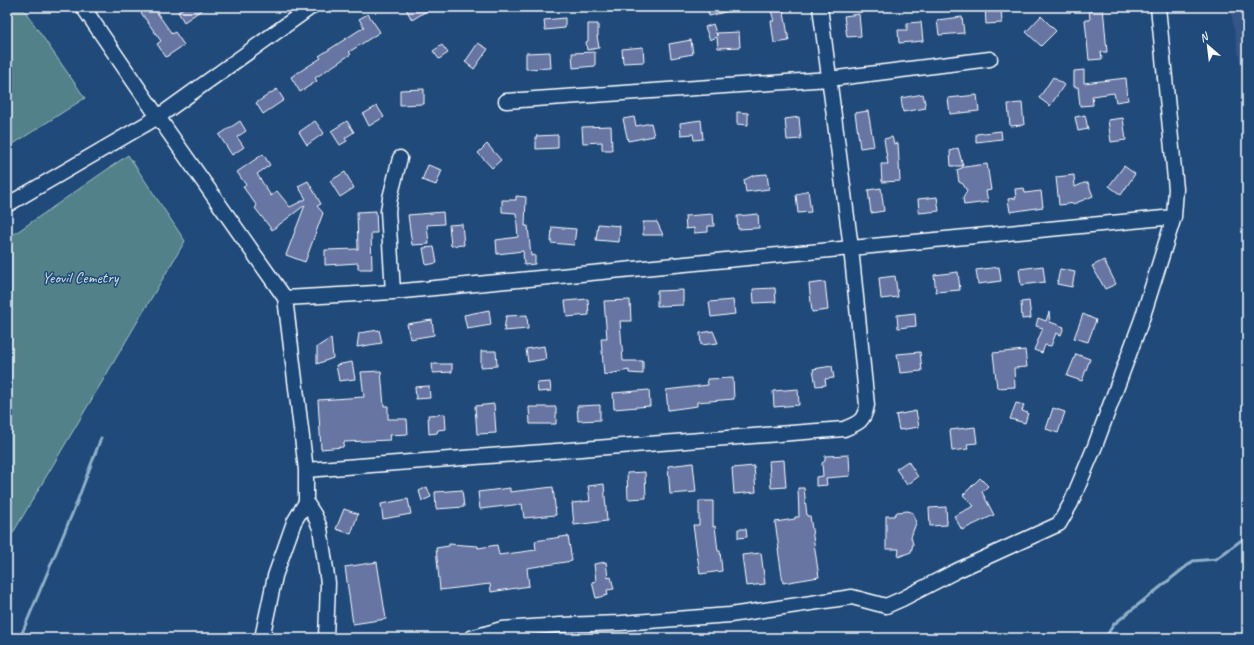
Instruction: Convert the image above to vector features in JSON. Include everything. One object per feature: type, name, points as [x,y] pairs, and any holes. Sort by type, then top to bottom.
[{"type":"street","points":[[83,7],[284,298],[306,470],[306,502],[294,522],[275,576],[262,638]]},
{"type":"street","points":[[306,470],[844,429],[856,424],[865,416],[867,405],[851,248],[820,7]]},
{"type":"street","points":[[471,638],[502,629],[621,623],[730,615],[852,597],[886,606],[956,571],[1059,524],[1072,503],[1095,446],[1142,319],[1174,217],[1176,189],[1158,7]]},
{"type":"street","points":[[7,205],[158,117],[306,8]]},
{"type":"street","points":[[506,101],[829,79],[990,59]]},
{"type":"street","points":[[393,292],[388,211],[400,158]]},
{"type":"street","points":[[284,298],[393,292],[1174,217]]},
{"type":"street","points":[[306,502],[315,516],[320,528],[322,541],[328,583],[325,622],[326,638]]},
{"type":"shaded area","points":[[1230,7],[1247,7],[1247,99],[1240,62]]},
{"type":"green space","points":[[7,7],[22,7],[85,98],[7,148]]},
{"type":"green space","name":"Yeovil Cemetry","points":[[128,155],[185,241],[7,543],[7,239]]},
{"type":"building","points":[[137,7],[153,7],[172,34],[175,32],[184,45],[166,57],[157,44],[161,41]]},
{"type":"building","points":[[185,7],[206,7],[184,22],[178,12]]},
{"type":"building","points":[[405,7],[433,7],[412,20]]},
{"type":"building","points":[[707,7],[733,7],[733,10],[709,16]]},
{"type":"building","points":[[770,7],[783,7],[789,41],[774,43],[771,21],[774,21]]},
{"type":"building","points":[[985,7],[1001,7],[1002,23],[986,24]]},
{"type":"building","points":[[1089,7],[1103,7],[1107,52],[1101,52],[1102,59],[1089,60],[1085,20],[1090,20]]},
{"type":"building","points":[[368,14],[380,32],[349,52],[351,54],[315,78],[317,81],[300,92],[291,77],[321,58],[319,56],[364,27],[359,19]]},
{"type":"building","points":[[859,14],[861,36],[847,37],[844,16]]},
{"type":"building","points":[[1041,16],[1056,31],[1041,46],[1026,32]]},
{"type":"building","points":[[962,17],[964,33],[939,35],[937,20]]},
{"type":"building","points":[[565,18],[565,28],[545,30],[544,20]]},
{"type":"building","points":[[921,22],[923,41],[899,43],[898,30],[907,30],[907,23]]},
{"type":"building","points":[[588,24],[598,24],[597,36],[599,48],[587,50],[586,42],[588,41]]},
{"type":"building","points":[[713,24],[717,36],[717,33],[739,32],[740,47],[718,48],[717,37],[710,40],[705,27]]},
{"type":"building","points":[[691,40],[693,54],[671,58],[669,44]]},
{"type":"building","points":[[478,43],[488,49],[474,69],[465,62]]},
{"type":"building","points":[[442,45],[448,53],[439,59],[433,51]]},
{"type":"building","points":[[643,47],[644,62],[623,63],[622,49]]},
{"type":"building","points":[[550,52],[551,68],[526,69],[526,53]]},
{"type":"building","points":[[595,52],[595,66],[573,68],[572,53]]},
{"type":"building","points":[[1084,70],[1084,83],[1126,78],[1128,100],[1116,102],[1114,93],[1092,96],[1093,105],[1080,106],[1078,87],[1074,87],[1074,71]]},
{"type":"building","points":[[1053,77],[1064,85],[1050,106],[1039,98]]},
{"type":"building","points":[[277,89],[284,100],[263,114],[256,103]]},
{"type":"building","points":[[424,89],[424,104],[400,105],[400,90]]},
{"type":"building","points":[[923,94],[926,108],[903,112],[901,98]]},
{"type":"building","points":[[977,95],[979,111],[950,114],[948,98]]},
{"type":"building","points":[[1022,103],[1024,125],[1010,126],[1008,104]]},
{"type":"building","points":[[377,106],[384,117],[369,126],[363,114]]},
{"type":"building","points":[[868,111],[874,146],[860,148],[855,113]]},
{"type":"building","points":[[737,112],[748,113],[748,125],[737,124]]},
{"type":"building","points":[[1085,115],[1088,129],[1078,131],[1075,117]]},
{"type":"building","points":[[634,117],[636,126],[651,123],[654,136],[628,141],[623,119]]},
{"type":"building","points":[[799,117],[801,139],[787,140],[785,119]]},
{"type":"building","points":[[1123,118],[1126,140],[1111,142],[1108,120]]},
{"type":"building","points":[[701,120],[703,139],[694,140],[693,134],[681,135],[680,123]]},
{"type":"building","points":[[240,121],[246,131],[237,137],[244,147],[232,155],[219,135]]},
{"type":"building","points":[[315,121],[324,133],[307,145],[299,132]]},
{"type":"building","points":[[347,121],[354,132],[345,138],[347,141],[340,145],[331,131]]},
{"type":"building","points":[[611,126],[612,150],[602,150],[602,142],[583,143],[582,127]]},
{"type":"building","points":[[1001,131],[1002,139],[976,142],[976,134]]},
{"type":"building","points":[[558,135],[558,148],[536,149],[536,136]]},
{"type":"building","points":[[892,137],[894,144],[898,143],[900,181],[882,182],[881,164],[888,164],[884,139]]},
{"type":"building","points":[[487,144],[501,160],[492,168],[478,153]]},
{"type":"building","points":[[958,148],[963,166],[951,166],[950,151]]},
{"type":"building","points":[[263,154],[270,165],[257,174],[271,196],[277,191],[290,207],[306,199],[298,186],[308,181],[321,204],[317,206],[323,213],[305,262],[286,255],[305,205],[272,230],[255,208],[257,206],[243,187],[246,185],[237,172]]},
{"type":"building","points":[[987,164],[991,190],[986,191],[988,202],[964,205],[963,198],[967,191],[963,184],[959,182],[957,170],[964,167]]},
{"type":"building","points":[[428,165],[442,170],[436,185],[422,180]]},
{"type":"building","points":[[1124,166],[1135,174],[1121,195],[1109,186]]},
{"type":"building","points":[[345,172],[354,188],[340,197],[330,181]]},
{"type":"building","points":[[767,174],[769,189],[746,192],[744,180],[754,175]]},
{"type":"building","points":[[1074,175],[1075,187],[1088,183],[1093,196],[1076,203],[1059,205],[1056,177]]},
{"type":"building","points":[[881,188],[884,211],[871,213],[868,190]]},
{"type":"building","points":[[1024,188],[1025,193],[1041,191],[1043,207],[1010,212],[1008,199],[1016,198],[1015,189]]},
{"type":"building","points":[[808,190],[811,212],[798,213],[796,195]]},
{"type":"building","points":[[516,196],[526,197],[525,226],[528,226],[531,256],[535,255],[535,264],[524,265],[523,251],[497,254],[496,240],[518,237],[516,213],[502,212],[502,200],[516,200]]},
{"type":"building","points":[[937,197],[939,211],[919,213],[918,199]]},
{"type":"building","points":[[376,211],[377,233],[371,233],[372,269],[358,269],[358,263],[325,265],[325,250],[358,249],[357,212]]},
{"type":"building","points":[[443,212],[444,224],[427,225],[429,244],[412,245],[408,215]]},
{"type":"building","points":[[713,214],[714,226],[708,226],[708,232],[694,233],[694,228],[686,229],[685,216]]},
{"type":"building","points":[[758,214],[759,228],[738,229],[737,216]]},
{"type":"building","points":[[643,222],[657,222],[663,235],[643,235]]},
{"type":"building","points":[[462,224],[464,245],[451,246],[449,225]]},
{"type":"building","points":[[598,224],[620,226],[619,242],[596,240]]},
{"type":"building","points":[[552,227],[576,229],[574,245],[551,243]]},
{"type":"building","points":[[434,247],[437,263],[426,265],[423,248]]},
{"type":"building","points":[[1104,260],[1116,284],[1105,289],[1092,266]]},
{"type":"building","points":[[1043,266],[1045,282],[1021,285],[1019,269]]},
{"type":"building","points":[[999,267],[1001,281],[978,284],[976,270]]},
{"type":"building","points":[[1060,269],[1075,272],[1072,287],[1057,284]]},
{"type":"building","points":[[958,272],[960,290],[936,292],[934,275]]},
{"type":"building","points":[[895,276],[898,297],[881,299],[879,278]]},
{"type":"building","points":[[825,282],[828,310],[812,312],[809,284]]},
{"type":"building","points":[[775,288],[776,302],[754,303],[753,289]]},
{"type":"building","points":[[683,290],[683,305],[657,306],[657,291]]},
{"type":"building","points":[[588,299],[589,315],[567,317],[565,301]]},
{"type":"building","points":[[630,300],[631,321],[620,321],[623,361],[643,361],[643,374],[629,373],[629,370],[604,375],[601,338],[607,338],[604,301]]},
{"type":"building","points":[[733,300],[735,314],[711,317],[709,302]]},
{"type":"building","points":[[1029,301],[1031,318],[1022,319],[1021,302]]},
{"type":"building","points":[[489,310],[491,325],[467,329],[464,315]]},
{"type":"building","points":[[1049,312],[1050,322],[1064,327],[1061,335],[1056,333],[1051,346],[1045,345],[1042,353],[1034,350],[1043,328],[1036,326],[1038,318],[1046,321]]},
{"type":"building","points":[[915,313],[916,326],[898,328],[897,315]]},
{"type":"building","points":[[1083,314],[1096,320],[1088,342],[1074,338]]},
{"type":"building","points":[[527,315],[528,329],[504,331],[506,316]]},
{"type":"building","points":[[432,320],[434,335],[410,339],[407,324]]},
{"type":"building","points":[[379,330],[382,343],[357,347],[359,333]]},
{"type":"building","points":[[713,331],[718,343],[701,345],[700,333]]},
{"type":"building","points":[[331,338],[333,358],[317,364],[317,347]]},
{"type":"building","points":[[544,346],[546,359],[528,362],[526,349]]},
{"type":"building","points":[[1025,350],[1027,367],[1014,368],[1015,387],[997,388],[993,353]]},
{"type":"building","points":[[481,351],[496,351],[497,366],[481,367]]},
{"type":"building","points":[[920,352],[922,371],[900,373],[897,354]]},
{"type":"building","points":[[1076,354],[1090,359],[1082,381],[1067,376]]},
{"type":"building","points":[[352,362],[355,379],[339,381],[336,365]]},
{"type":"building","points":[[432,364],[452,364],[452,372],[433,373]]},
{"type":"building","points":[[832,366],[834,378],[825,379],[826,385],[816,386],[813,369]]},
{"type":"building","points":[[381,371],[384,406],[388,406],[388,419],[407,419],[408,434],[389,435],[390,440],[344,442],[343,447],[321,449],[318,400],[364,397],[361,372]]},
{"type":"building","points":[[733,378],[734,399],[697,402],[697,406],[668,410],[666,390],[708,385],[707,379]]},
{"type":"building","points":[[550,382],[551,391],[538,392],[537,383]]},
{"type":"building","points":[[429,386],[430,398],[416,399],[415,387]]},
{"type":"building","points":[[798,389],[799,405],[774,407],[773,391]]},
{"type":"building","points":[[649,390],[650,406],[614,409],[613,393]]},
{"type":"building","points":[[1016,403],[1024,405],[1022,411],[1028,413],[1025,423],[1010,419]]},
{"type":"building","points":[[494,404],[496,433],[477,434],[475,406]]},
{"type":"building","points":[[600,405],[600,420],[578,421],[577,406]]},
{"type":"building","points":[[529,407],[556,407],[556,424],[530,424]]},
{"type":"building","points":[[1053,408],[1065,412],[1058,433],[1046,429]]},
{"type":"building","points":[[916,411],[919,427],[899,430],[896,415]]},
{"type":"building","points":[[445,414],[446,429],[438,430],[437,433],[429,434],[428,415]]},
{"type":"building","points":[[975,427],[977,443],[967,444],[968,449],[952,451],[950,430]]},
{"type":"building","points":[[849,455],[850,476],[826,478],[827,485],[816,486],[816,477],[823,476],[822,463],[825,461],[825,456]]},
{"type":"building","points":[[784,460],[786,487],[771,488],[769,461]]},
{"type":"building","points":[[908,461],[918,477],[907,485],[896,469]]},
{"type":"building","points":[[693,463],[696,492],[670,494],[668,466]]},
{"type":"building","points":[[754,466],[756,492],[734,494],[732,468]]},
{"type":"building","points":[[645,472],[646,498],[628,499],[627,473]]},
{"type":"building","points":[[980,478],[988,486],[982,492],[994,515],[962,530],[954,516],[974,506],[963,495]]},
{"type":"building","points":[[604,484],[607,521],[574,525],[572,503],[590,501],[588,486]]},
{"type":"building","points":[[427,487],[431,497],[422,501],[419,491]]},
{"type":"building","points":[[553,487],[556,515],[524,518],[522,504],[480,509],[478,492],[510,488],[510,492]]},
{"type":"building","points":[[798,488],[804,488],[807,516],[810,516],[819,577],[783,583],[775,522],[799,517]]},
{"type":"building","points":[[462,490],[464,507],[436,509],[435,492]]},
{"type":"building","points":[[408,499],[411,514],[383,519],[381,504]]},
{"type":"building","points":[[699,501],[713,501],[713,527],[715,526],[722,571],[700,574],[693,525],[699,525]]},
{"type":"building","points":[[946,507],[947,525],[930,526],[929,508]]},
{"type":"building","points":[[344,509],[358,514],[351,534],[336,529]]},
{"type":"building","points":[[908,511],[913,513],[916,523],[911,537],[913,544],[911,552],[898,557],[899,549],[886,549],[886,516],[894,516],[897,512]]},
{"type":"building","points":[[738,529],[746,529],[747,537],[738,538]]},
{"type":"building","points":[[568,536],[572,561],[527,568],[529,586],[491,592],[490,584],[440,590],[436,548],[449,546],[449,544],[478,546],[478,548],[497,545],[499,555],[536,550],[535,541]]},
{"type":"building","points":[[761,553],[765,584],[746,586],[742,555]]},
{"type":"building","points":[[377,562],[386,619],[353,624],[345,567]]},
{"type":"building","points":[[606,562],[608,578],[611,577],[614,589],[607,590],[608,595],[596,598],[592,582],[596,581],[594,564]]},
{"type":"waterway","points":[[20,638],[75,507],[101,438]]},
{"type":"waterway","points":[[1105,638],[1114,624],[1193,561],[1216,559],[1247,536]]}]
